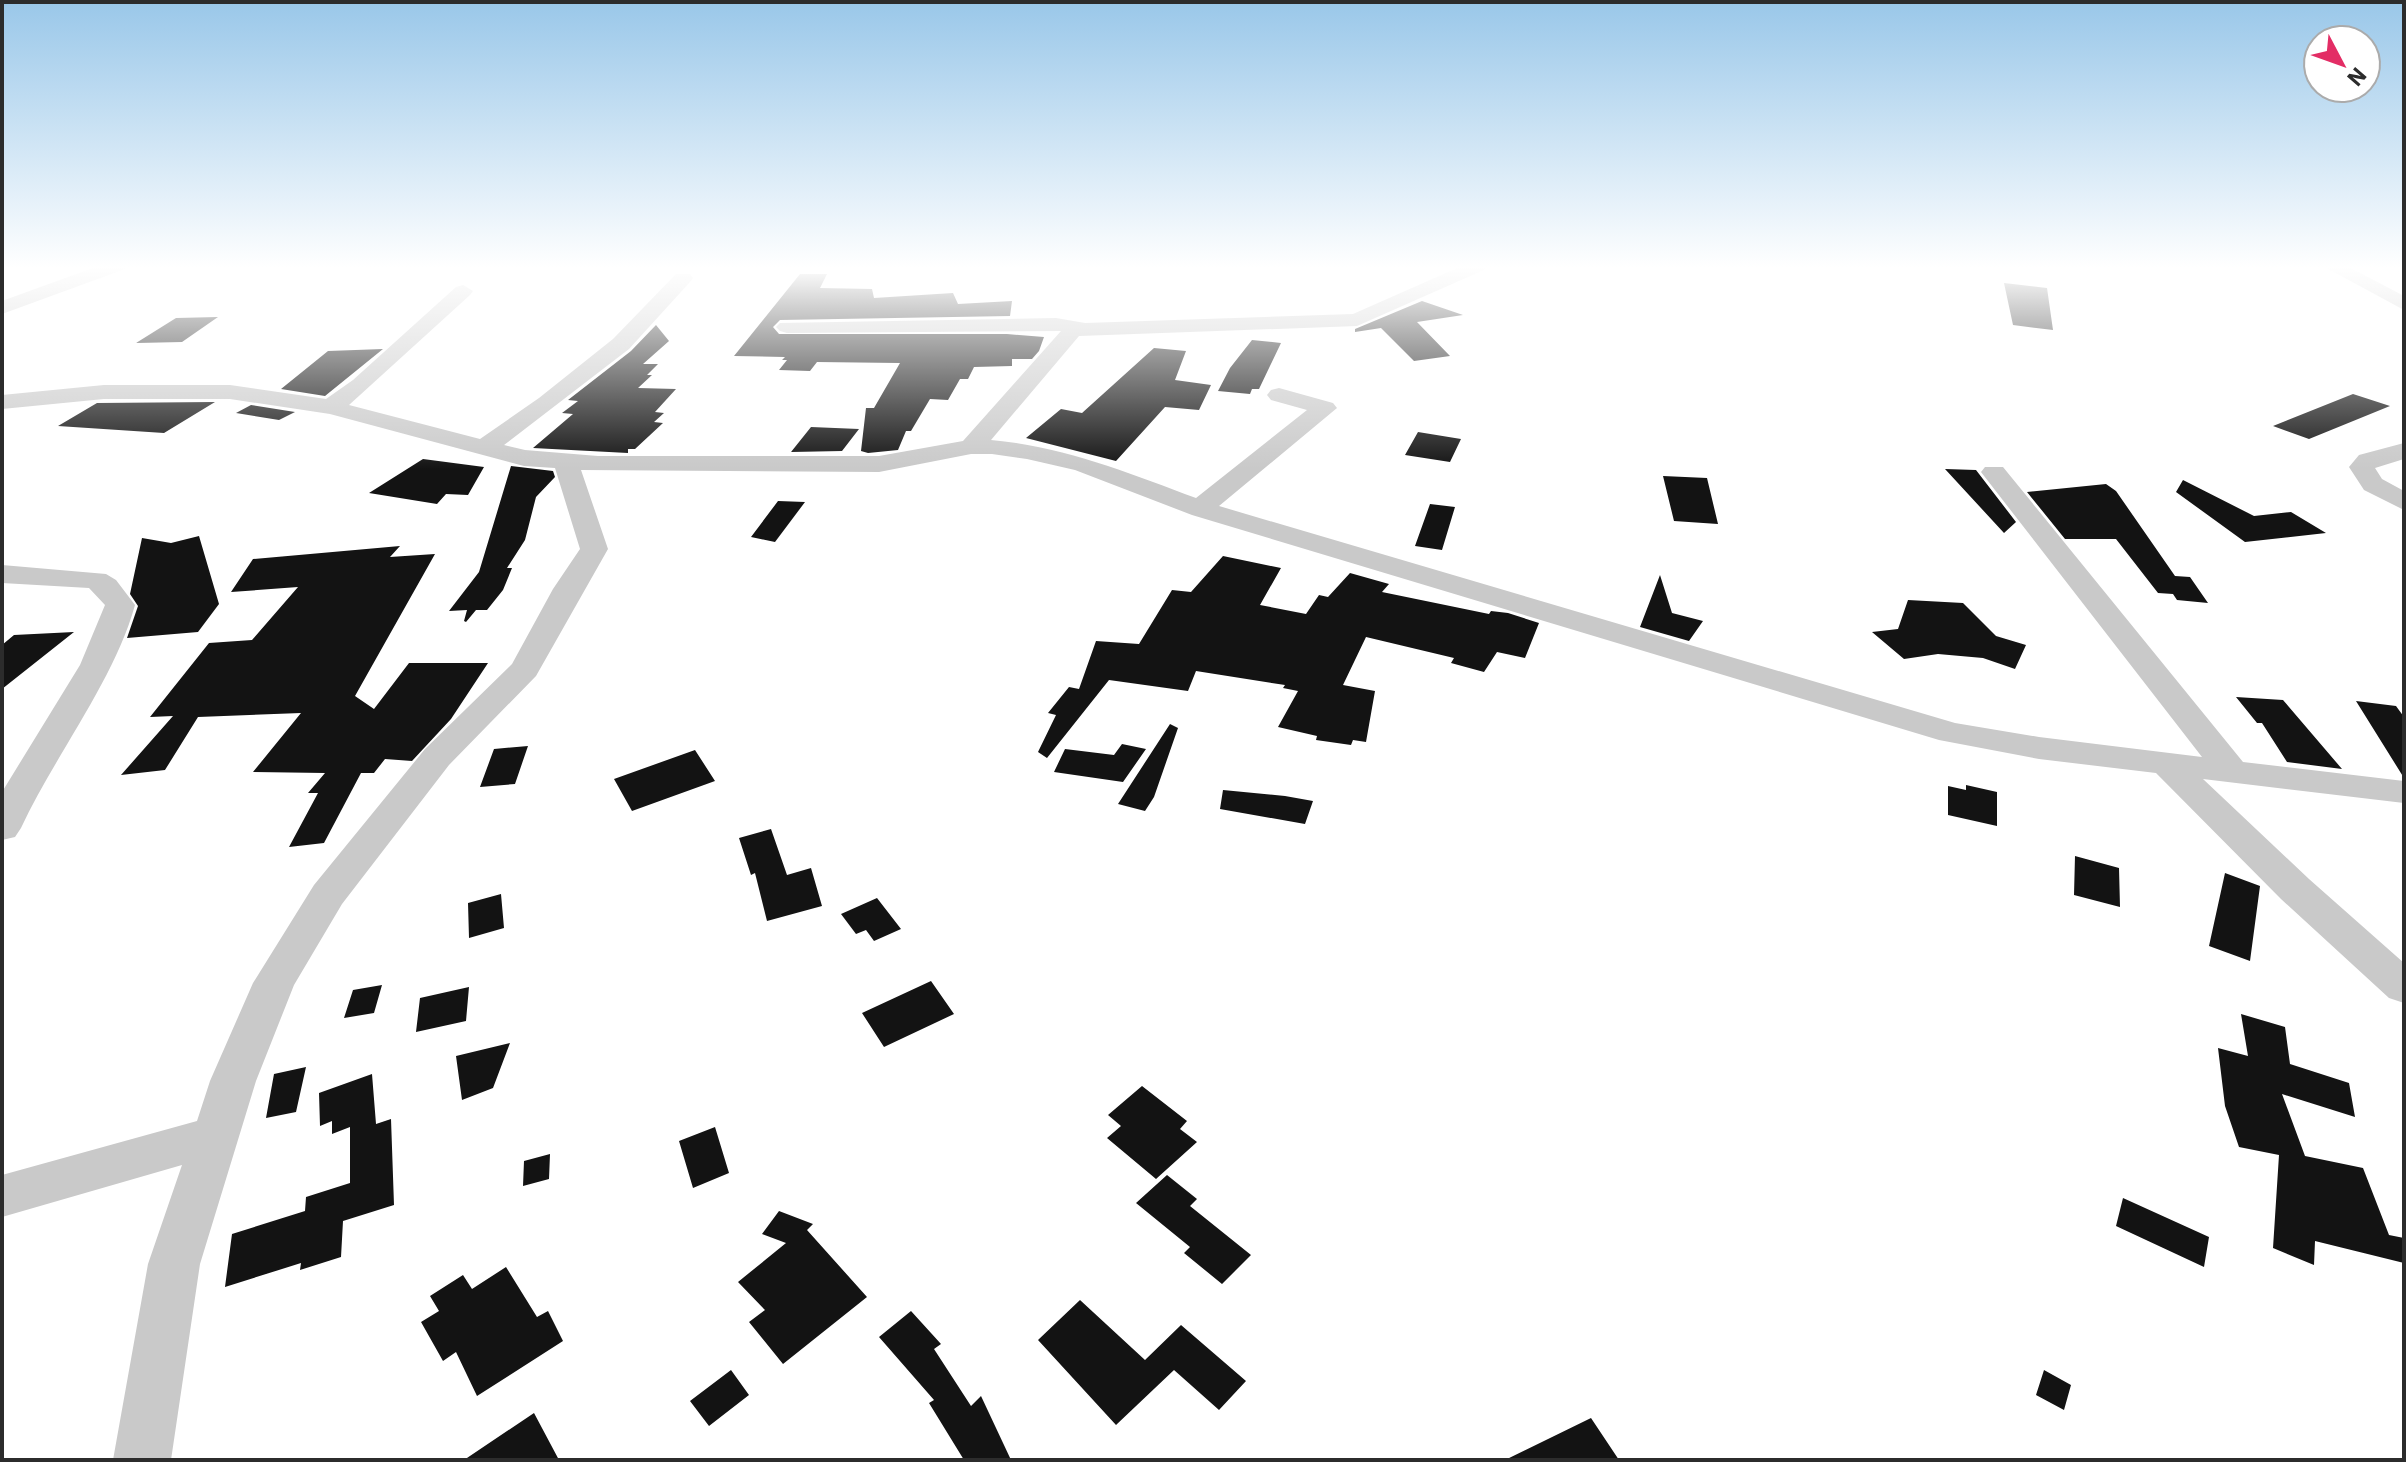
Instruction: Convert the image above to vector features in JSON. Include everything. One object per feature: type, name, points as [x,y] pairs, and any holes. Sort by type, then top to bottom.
[{"type":"street","points":[[331,407],[361,385],[417,333]]},
{"type":"street","points":[[483,448],[547,403],[631,333]]},
{"type":"street","points":[[971,447],[1070,333]]},
{"type":"street","points":[[2,402],[163,389],[230,392],[331,407],[524,458],[598,464],[879,464],[971,447],[1027,451],[1084,465],[1200,508],[1951,733],[2039,748],[2404,792]]},
{"type":"street","points":[[1200,508],[1325,408],[1279,395]]},
{"type":"street","points":[[2404,451],[2368,460],[2362,467],[2373,484],[2404,502]]},
{"type":"street","points":[[142,1460],[174,1264],[233,1081],[274,983],[328,895],[437,757],[525,669],[568,589],[594,549],[565,461]]},
{"type":"street","points":[[1994,472],[2231,770]]},
{"type":"street","points":[[2,574],[28,573],[96,580],[106,586],[120,605],[116,623],[95,666],[25,780],[2,828]]},
{"type":"street","points":[[2166,763],[2295,889],[2404,987]]},
{"type":"street","points":[[2,1196],[215,1136]]},
{"type":"building","points":[[152,333],[195,333],[182,342],[136,343]]},
{"type":"building","points":[[648,333],[663,333],[669,341],[643,364],[658,364],[647,375],[652,375],[638,388],[676,389],[655,412],[664,413],[654,422],[663,423],[635,449],[628,449],[628,453],[533,448],[573,414],[562,413],[578,401],[568,400],[631,351]]},
{"type":"building","points":[[752,333],[1007,334],[1044,337],[1032,359],[1012,359],[1012,366],[974,367],[968,379],[960,379],[948,400],[930,399],[911,431],[906,431],[898,450],[868,453],[861,451],[866,408],[874,408],[900,363],[817,362],[810,371],[779,370],[787,360],[782,360],[785,357],[734,356]]},
{"type":"building","points":[[1386,333],[1428,333],[1450,356],[1414,361]]},
{"type":"building","points":[[1252,340],[1281,343],[1259,389],[1252,389],[1250,394],[1218,391],[1230,368]]},
{"type":"building","points":[[1154,348],[1186,351],[1175,380],[1211,385],[1199,410],[1165,407],[1116,461],[1026,438],[1061,409],[1082,413]]},
{"type":"building","points":[[383,349],[325,396],[281,389],[328,351]]},
{"type":"building","points":[[2353,394],[2390,406],[2309,439],[2273,426]]},
{"type":"building","points":[[215,402],[164,433],[58,426],[97,403]]},
{"type":"building","points":[[251,405],[295,412],[279,420],[236,413]]},
{"type":"building","points":[[811,427],[859,429],[842,451],[791,452]]},
{"type":"building","points":[[1418,432],[1461,439],[1450,462],[1405,455]]},
{"type":"building","points":[[423,459],[484,467],[468,495],[446,494],[437,504],[369,493]]},
{"type":"building","points":[[511,466],[553,471],[555,477],[536,497],[525,540],[507,568],[512,568],[503,590],[487,610],[476,610],[466,622],[467,610],[449,611],[479,572]]},
{"type":"building","points":[[1945,469],[1976,470],[2016,522],[2004,533]]},
{"type":"building","points":[[1663,476],[1707,478],[1718,524],[1674,521]]},
{"type":"building","points":[[2183,480],[2254,516],[2291,512],[2326,533],[2245,542],[2176,492]]},
{"type":"building","points":[[2106,484],[2116,491],[2175,576],[2190,577],[2208,603],[2177,600],[2173,594],[2158,593],[2116,539],[2065,539],[2027,492]]},
{"type":"building","points":[[778,501],[805,502],[775,542],[751,537]]},
{"type":"building","points":[[1430,504],[1455,507],[1442,550],[1415,546]]},
{"type":"building","points":[[199,536],[219,604],[198,632],[127,638],[138,606],[130,594],[142,538],[171,543]]},
{"type":"building","points":[[400,546],[390,557],[435,554],[355,696],[374,709],[409,663],[488,663],[451,719],[412,761],[385,759],[374,773],[361,773],[324,843],[289,847],[318,793],[308,793],[325,773],[253,772],[301,713],[198,717],[165,770],[121,775],[173,716],[150,717],[209,643],[252,640],[298,587],[231,592],[253,559]]},
{"type":"building","points":[[1223,556],[1281,568],[1260,605],[1306,614],[1319,595],[1328,597],[1350,573],[1389,584],[1382,592],[1489,614],[1491,611],[1508,613],[1539,623],[1525,658],[1497,652],[1484,672],[1451,663],[1454,658],[1366,637],[1343,685],[1375,691],[1366,742],[1353,740],[1351,745],[1316,740],[1317,736],[1278,727],[1298,691],[1283,688],[1285,685],[1196,671],[1188,691],[1109,680],[1047,758],[1038,752],[1056,715],[1048,713],[1069,687],[1079,689],[1096,641],[1139,644],[1172,590],[1191,592]]},
{"type":"building","points":[[1660,575],[1672,613],[1703,621],[1689,641],[1640,627]]},
{"type":"building","points":[[1908,600],[1963,603],[1996,636],[2026,645],[2015,669],[1983,658],[1938,654],[1904,659],[1872,632],[1898,629]]},
{"type":"building","points":[[74,632],[2,689],[2,645],[14,635]]},
{"type":"building","points":[[2236,697],[2283,700],[2342,769],[2287,762],[2262,723],[2257,723]]},
{"type":"building","points":[[2356,701],[2396,706],[2404,717],[2404,778]]},
{"type":"building","points":[[1170,724],[1178,728],[1154,797],[1145,811],[1118,804]]},
{"type":"building","points":[[1122,744],[1146,749],[1123,782],[1054,772],[1065,749],[1114,755]]},
{"type":"building","points":[[528,746],[515,784],[480,787],[494,749]]},
{"type":"building","points":[[695,750],[715,781],[632,811],[614,779]]},
{"type":"building","points":[[1966,785],[1997,792],[1997,826],[1948,815],[1948,786],[1966,790]]},
{"type":"building","points":[[1223,790],[1313,801],[1305,824],[1220,809]]},
{"type":"building","points":[[771,829],[787,875],[811,868],[822,906],[767,921],[755,873],[751,875],[739,838]]},
{"type":"building","points":[[2075,856],[2119,868],[2120,907],[2074,895]]},
{"type":"building","points":[[2225,873],[2260,886],[2250,961],[2209,946]]},
{"type":"building","points":[[501,894],[504,928],[469,938],[468,903]]},
{"type":"building","points":[[877,898],[901,929],[874,941],[866,930],[856,934],[841,914]]},
{"type":"building","points":[[931,981],[954,1014],[884,1047],[862,1013]]},
{"type":"building","points":[[382,985],[374,1013],[344,1018],[353,990]]},
{"type":"building","points":[[469,987],[466,1021],[416,1032],[420,998]]},
{"type":"building","points":[[2241,1014],[2285,1027],[2290,1064],[2349,1083],[2355,1117],[2282,1094],[2305,1156],[2363,1168],[2389,1235],[2404,1238],[2404,1263],[2315,1241],[2314,1265],[2273,1248],[2279,1155],[2239,1147],[2225,1106],[2218,1048],[2248,1056]]},
{"type":"building","points":[[510,1043],[493,1088],[462,1100],[456,1056]]},
{"type":"building","points":[[306,1067],[296,1112],[266,1118],[274,1074]]},
{"type":"building","points":[[372,1074],[376,1124],[391,1119],[394,1205],[343,1221],[341,1257],[300,1270],[301,1263],[225,1287],[232,1234],[305,1211],[306,1197],[350,1183],[350,1127],[332,1134],[332,1121],[320,1126],[319,1093]]},
{"type":"building","points":[[1142,1086],[1187,1121],[1180,1129],[1197,1142],[1156,1179],[1107,1138],[1121,1126],[1108,1115]]},
{"type":"building","points":[[715,1127],[729,1173],[693,1188],[679,1141]]},
{"type":"building","points":[[550,1154],[549,1179],[523,1186],[524,1161]]},
{"type":"building","points":[[1167,1175],[1197,1199],[1190,1206],[1251,1255],[1222,1284],[1184,1253],[1190,1247],[1136,1203]]},
{"type":"building","points":[[2123,1198],[2209,1237],[2204,1267],[2116,1226]]},
{"type":"building","points":[[779,1211],[813,1224],[807,1230],[867,1297],[783,1364],[749,1322],[765,1310],[738,1282],[786,1243],[762,1234]]},
{"type":"building","points":[[506,1267],[537,1317],[548,1311],[563,1341],[477,1396],[456,1352],[443,1361],[421,1322],[439,1311],[430,1296],[463,1275],[472,1289]]},
{"type":"building","points":[[1080,1300],[1145,1360],[1181,1325],[1246,1381],[1219,1410],[1174,1370],[1116,1425],[1038,1340]]},
{"type":"building","points":[[911,1311],[941,1344],[934,1349],[971,1406],[981,1396],[1011,1460],[964,1460],[929,1403],[934,1400],[879,1337]]},
{"type":"building","points":[[731,1370],[749,1395],[709,1426],[690,1401]]},
{"type":"building","points":[[2044,1370],[2071,1385],[2064,1410],[2036,1395]]},
{"type":"building","points":[[534,1413],[559,1460],[464,1460]]},
{"type":"building","points":[[1591,1418],[1619,1460],[1505,1460]]}]
